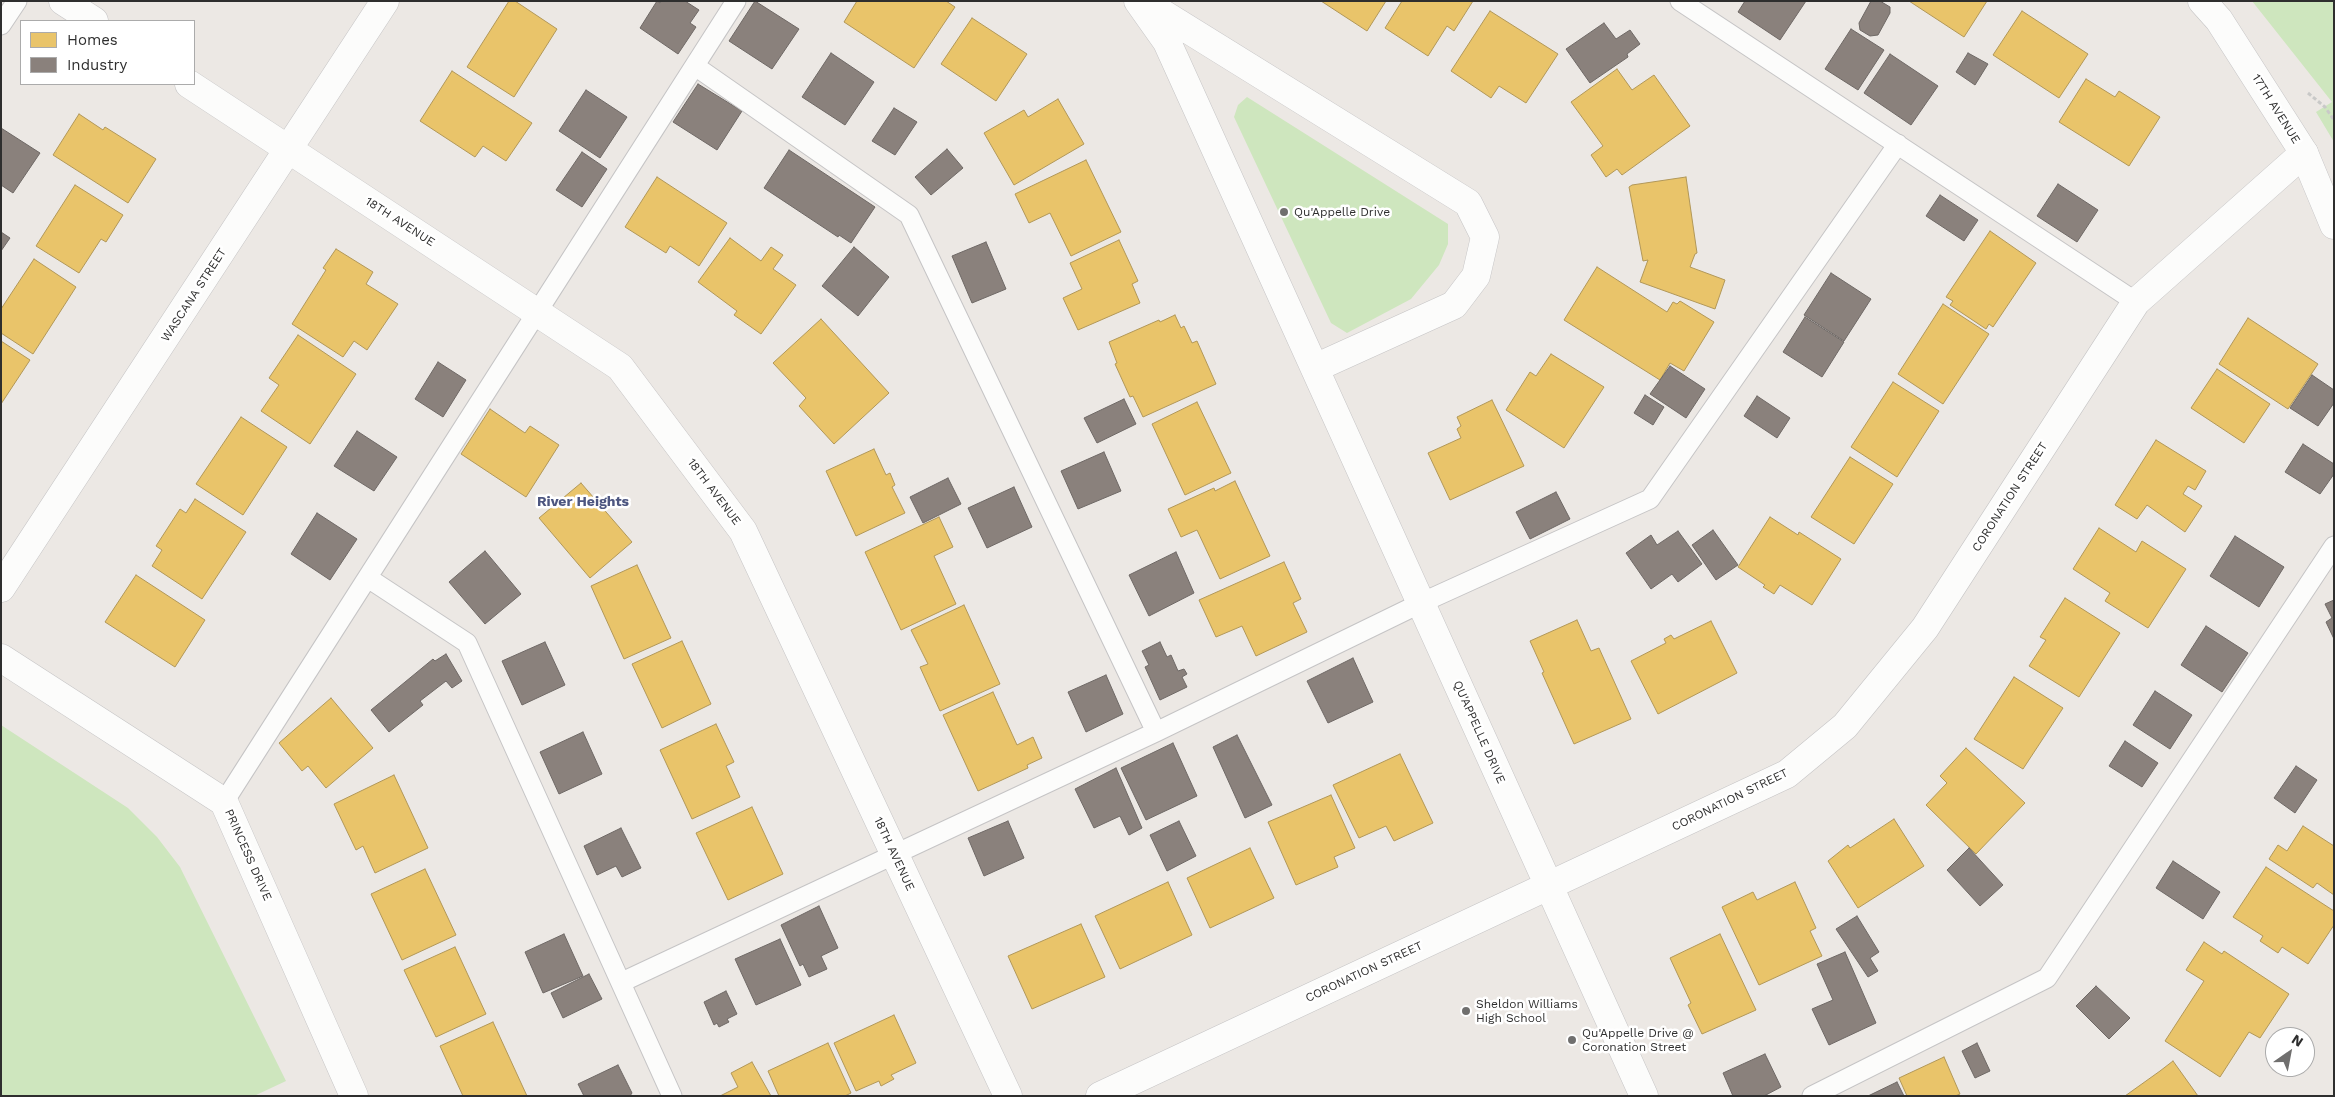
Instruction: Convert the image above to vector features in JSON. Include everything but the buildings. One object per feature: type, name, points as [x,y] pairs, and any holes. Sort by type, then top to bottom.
[{"type":"street","points":[[63,1],[92,20]]},
{"type":"street","name":"WASCANA STREET","points":[[1,588],[384,1]]},
{"type":"street","name":"QU'APPELLE DRIVE","points":[[1138,1],[1167,42],[1644,1096]]},
{"type":"street","points":[[1143,1],[1468,203],[1484,237],[1476,276],[1454,305],[1314,368]]},
{"type":"street","name":"17TH AVENUE","points":[[2202,1],[2219,20],[2304,153],[2334,226]]},
{"type":"street","name":"18TH AVENUE","points":[[191,85],[620,368],[743,532],[1008,1096]]},
{"type":"street","name":"CORONATION STREET","points":[[1100,1096],[1787,774],[1845,726],[1925,628],[2136,302],[2304,153]]},
{"type":"street","name":"PRINCESS DRIVE","points":[[1,658],[224,802],[354,1096]]},
{"type":"lane","points":[[1,25],[16,1]]},
{"type":"lane","points":[[224,802],[736,1]]},
{"type":"lane","points":[[1680,1],[2136,302]]},
{"type":"lane","points":[[695,66],[909,215],[1156,732]]},
{"type":"lane","points":[[622,982],[1156,732],[1421,603],[1650,499],[1898,144]]},
{"type":"lane","points":[[1812,1096],[2047,978],[2334,546]]},
{"type":"lane","points":[[368,578],[467,643],[672,1096]]},
{"type":"green space","points":[[2252,1],[2334,1],[2334,142],[2316,112],[2332,102]]},
{"type":"green space","points":[[1247,97],[1448,224],[1448,244],[1439,265],[1411,299],[1347,333],[1331,323],[1234,117],[1238,105]]},
{"type":"green space","points":[[1,725],[128,808],[157,837],[180,867],[286,1081],[254,1096],[1,1096]]},
{"type":"place","name":"Qu'Appelle Drive","points":[[1284,212]]},
{"type":"place","name":"Sheldon Williams High School","points":[[1466,1011]]},
{"type":"place","name":"Qu'Appelle Drive @ Coronation Street","points":[[1572,1040]]},
{"type":"district","name":"River Heights","points":[[583,502]]}]
